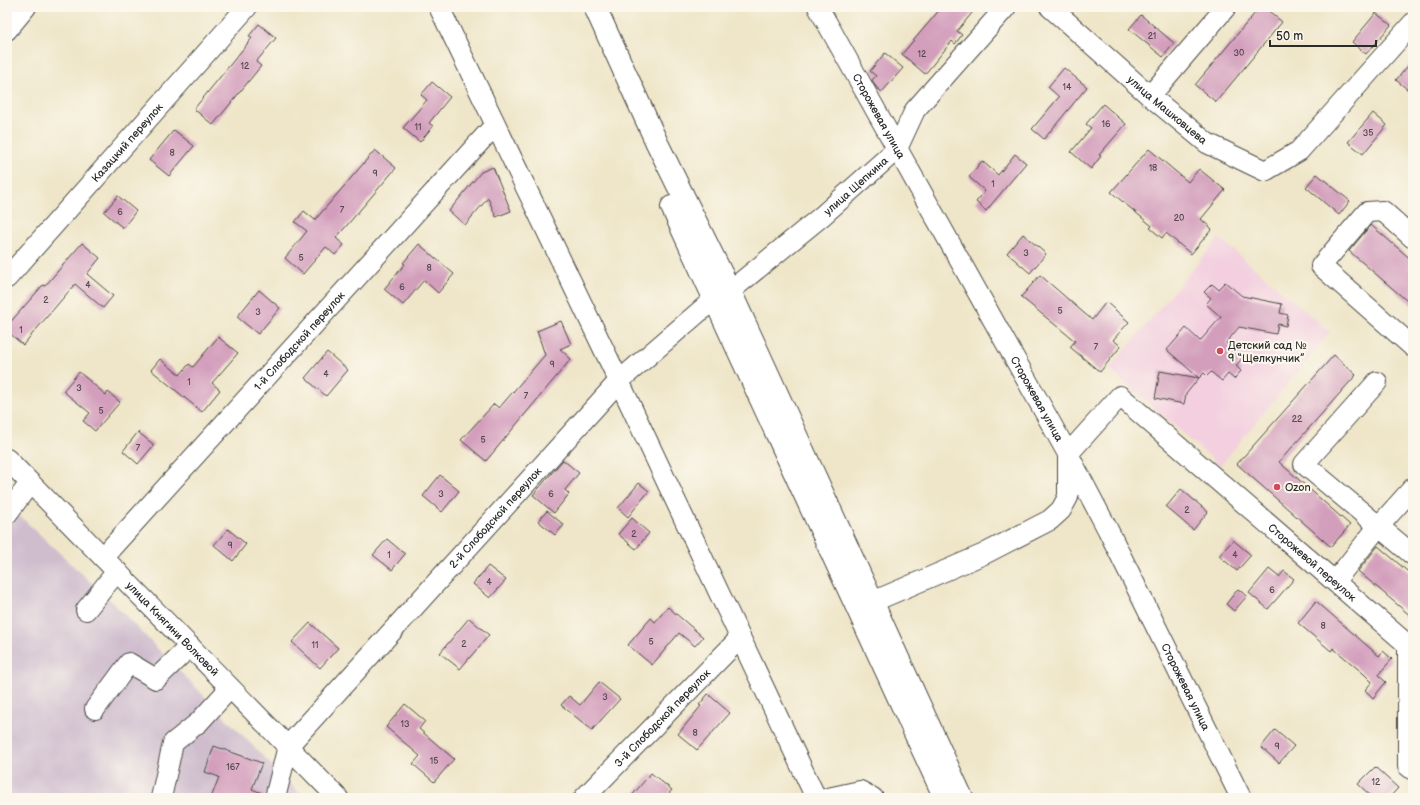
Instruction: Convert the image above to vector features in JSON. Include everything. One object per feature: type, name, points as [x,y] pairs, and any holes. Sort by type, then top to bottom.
[{"type":"main road","points":[[580,7],[872,602],[962,798]]},
{"type":"main road","points":[[595,7],[657,142],[722,295],[945,798]]},
{"type":"street","points":[[7,30],[26,7]]},
{"type":"street","name":"Казацкий переулок","points":[[7,278],[247,7]]},
{"type":"street","points":[[439,7],[816,798]]},
{"type":"street","name":"Сторожевая улица","points":[[818,7],[1068,454],[1108,530],[1241,798]]},
{"type":"street","name":"улица Щепкина","points":[[722,295],[822,216],[897,149],[915,110],[1006,7]]},
{"type":"street","name":"улица Машковцева","points":[[1050,7],[1150,96],[1206,143],[1265,171],[1299,151],[1413,23]]},
{"type":"street","points":[[1150,96],[1226,7]]},
{"type":"street","name":"1-й Слободской переулок","points":[[103,557],[495,124]]},
{"type":"street","points":[[1413,238],[1383,211],[1367,212],[1321,266],[1413,347]]},
{"type":"street","name":"2-й Слободской переулок","points":[[288,746],[619,382],[722,295]]},
{"type":"street","points":[[1377,382],[1304,464],[1413,555]]},
{"type":"street","name":"Сторожевой переулок","points":[[1068,454],[1120,396],[1408,645],[1412,766]]},
{"type":"street","points":[[872,602],[984,554],[1050,520],[1061,510],[1068,497],[1068,454]]},
{"type":"street","name":"улица Княгини Волковой","points":[[7,459],[338,798]]},
{"type":"street","points":[[7,514],[30,483]]},
{"type":"street","points":[[1334,582],[1378,527],[1413,488]]},
{"type":"street","points":[[86,610],[117,571]]},
{"type":"street","name":"3-й Слободской переулок","points":[[584,798],[740,638]]},
{"type":"street","points":[[94,709],[129,663],[156,679],[190,646]]},
{"type":"street","points":[[161,798],[173,743],[200,722],[230,688]]},
{"type":"street","points":[[275,798],[288,746]]},
{"type":"street","points":[[828,798],[860,791],[873,798]]},
{"type":"shaded area","name":"Детский сад № 9 “Щелкунчик”","points":[[1219,238],[1330,332],[1220,466],[1109,369]]},
{"type":"shaded area","points":[[7,504],[112,602],[304,798],[7,798]]},
{"type":"building","points":[[942,7],[977,7],[957,31],[962,35],[955,44],[952,41],[925,74],[902,54]]},
{"type":"building","points":[[1260,7],[1264,7],[1282,22],[1216,102],[1195,85]]},
{"type":"building","points":[[1376,13],[1391,25],[1366,54],[1352,42]]},
{"type":"building","points":[[1141,15],[1174,43],[1163,57],[1129,29]]},
{"type":"building","points":[[259,24],[276,38],[256,62],[261,66],[213,125],[194,109],[252,38],[249,36]]},
{"type":"building","points":[[885,53],[903,68],[882,92],[876,87],[872,80],[876,76],[870,71]]},
{"type":"building","points":[[1413,60],[1413,94],[1396,80]]},
{"type":"building","points":[[1064,68],[1087,87],[1044,139],[1032,129],[1059,97],[1048,87]]},
{"type":"building","points":[[432,82],[450,97],[429,123],[433,126],[420,142],[403,128],[427,100],[421,95]]},
{"type":"building","points":[[1103,104],[1126,124],[1099,155],[1101,156],[1091,169],[1071,152],[1091,128],[1086,124]]},
{"type":"building","points":[[1373,113],[1387,125],[1363,154],[1348,142]]},
{"type":"building","points":[[174,130],[194,146],[169,176],[149,160]]},
{"type":"building","points":[[1149,149],[1188,182],[1199,169],[1225,190],[1201,219],[1212,229],[1191,254],[1166,233],[1162,238],[1150,228],[1152,226],[1111,192]]},
{"type":"building","points":[[375,150],[396,168],[336,238],[344,245],[335,255],[326,247],[303,274],[285,258],[307,231],[295,222],[304,211],[315,220]]},
{"type":"building","points":[[1015,154],[1026,163],[986,211],[976,202],[985,191],[969,177],[982,161],[998,175]]},
{"type":"building","points":[[493,167],[511,211],[496,217],[488,198],[465,225],[449,211],[481,172]]},
{"type":"building","points":[[1317,174],[1350,201],[1339,215],[1306,187]]},
{"type":"building","points":[[118,196],[136,211],[123,228],[104,212]]},
{"type":"building","points":[[1371,225],[1413,261],[1413,306],[1349,251]]},
{"type":"building","points":[[1023,234],[1046,254],[1030,273],[1007,253]]},
{"type":"building","points":[[82,243],[100,258],[87,274],[113,296],[103,308],[75,284],[23,345],[7,331],[7,326],[43,285],[45,286]]},
{"type":"building","points":[[419,244],[454,274],[438,293],[424,280],[403,305],[384,289],[405,264],[403,263]]},
{"type":"building","points":[[1040,275],[1092,320],[1106,302],[1129,322],[1113,340],[1121,346],[1100,372],[1070,347],[1075,341],[1021,297]]},
{"type":"building","points":[[1225,282],[1242,296],[1282,304],[1280,313],[1288,315],[1286,326],[1278,324],[1276,334],[1239,327],[1226,343],[1242,358],[1236,366],[1241,371],[1234,379],[1228,374],[1222,381],[1211,372],[1207,376],[1204,373],[1199,378],[1167,350],[1186,328],[1200,341],[1221,317],[1206,304],[1211,298],[1204,292],[1212,284],[1218,289]]},
{"type":"building","points":[[259,290],[280,308],[258,334],[237,317]]},
{"type":"building","points":[[561,321],[571,344],[560,349],[571,359],[486,461],[461,440],[494,404],[499,408],[545,355],[537,331]]},
{"type":"building","points":[[218,337],[238,353],[212,383],[220,390],[202,412],[151,370],[160,359],[180,375],[189,364],[193,367]]},
{"type":"building","points":[[327,352],[348,370],[326,396],[305,378]]},
{"type":"building","points":[[1334,355],[1356,375],[1279,462],[1350,525],[1331,547],[1237,464]]},
{"type":"building","points":[[1160,371],[1199,378],[1186,394],[1184,404],[1155,398]]},
{"type":"building","points":[[79,372],[106,395],[108,392],[120,402],[95,431],[83,421],[90,413],[63,391]]},
{"type":"building","points":[[138,432],[154,445],[138,464],[123,451]]},
{"type":"building","points":[[563,460],[579,473],[565,490],[569,494],[554,513],[533,495]]},
{"type":"building","points":[[440,475],[459,491],[442,512],[423,496]]},
{"type":"building","points":[[639,483],[649,491],[628,517],[618,508]]},
{"type":"building","points":[[1181,489],[1208,512],[1193,530],[1166,507]]},
{"type":"building","points":[[547,511],[564,525],[555,535],[538,521]]},
{"type":"building","points":[[632,518],[649,533],[636,549],[618,534]]},
{"type":"building","points":[[228,529],[246,544],[233,561],[214,545]]},
{"type":"building","points":[[387,539],[405,554],[392,570],[373,555]]},
{"type":"building","points":[[1233,540],[1251,555],[1237,571],[1219,556]]},
{"type":"building","points":[[1378,546],[1413,576],[1413,618],[1358,571]]},
{"type":"building","points":[[488,566],[506,580],[490,598],[473,584]]},
{"type":"building","points":[[1269,569],[1279,577],[1284,571],[1294,579],[1268,609],[1249,593]]},
{"type":"building","points":[[1238,589],[1247,596],[1234,611],[1226,604]]},
{"type":"building","points":[[1316,601],[1379,656],[1383,651],[1392,659],[1378,675],[1386,682],[1373,698],[1365,690],[1372,682],[1364,674],[1333,648],[1331,651],[1298,623]]},
{"type":"building","points":[[668,607],[703,637],[695,646],[679,633],[652,665],[628,645],[651,618],[655,622]]},
{"type":"building","points":[[469,618],[489,635],[460,669],[440,653]]},
{"type":"building","points":[[310,623],[338,648],[320,668],[292,642]]},
{"type":"building","points":[[599,682],[620,699],[592,730],[561,705],[569,696],[580,705]]},
{"type":"building","points":[[708,694],[730,713],[697,750],[678,734],[701,706],[699,705]]},
{"type":"building","points":[[405,704],[425,721],[419,729],[454,759],[434,782],[413,764],[420,756],[386,727]]},
{"type":"building","points":[[1275,730],[1294,746],[1279,763],[1261,747]]},
{"type":"building","points":[[214,746],[262,763],[252,789],[264,794],[264,798],[211,798],[219,777],[205,772]]},
{"type":"building","points":[[1375,767],[1398,788],[1389,798],[1373,798],[1358,784]]},
{"type":"building","points":[[651,773],[672,790],[665,798],[630,798]]},
{"type":"place","name":"Детский сад № 9 “Щелкунчик”","points":[[1220,351]]},
{"type":"place","name":"Ozon","points":[[1277,487]]}]
